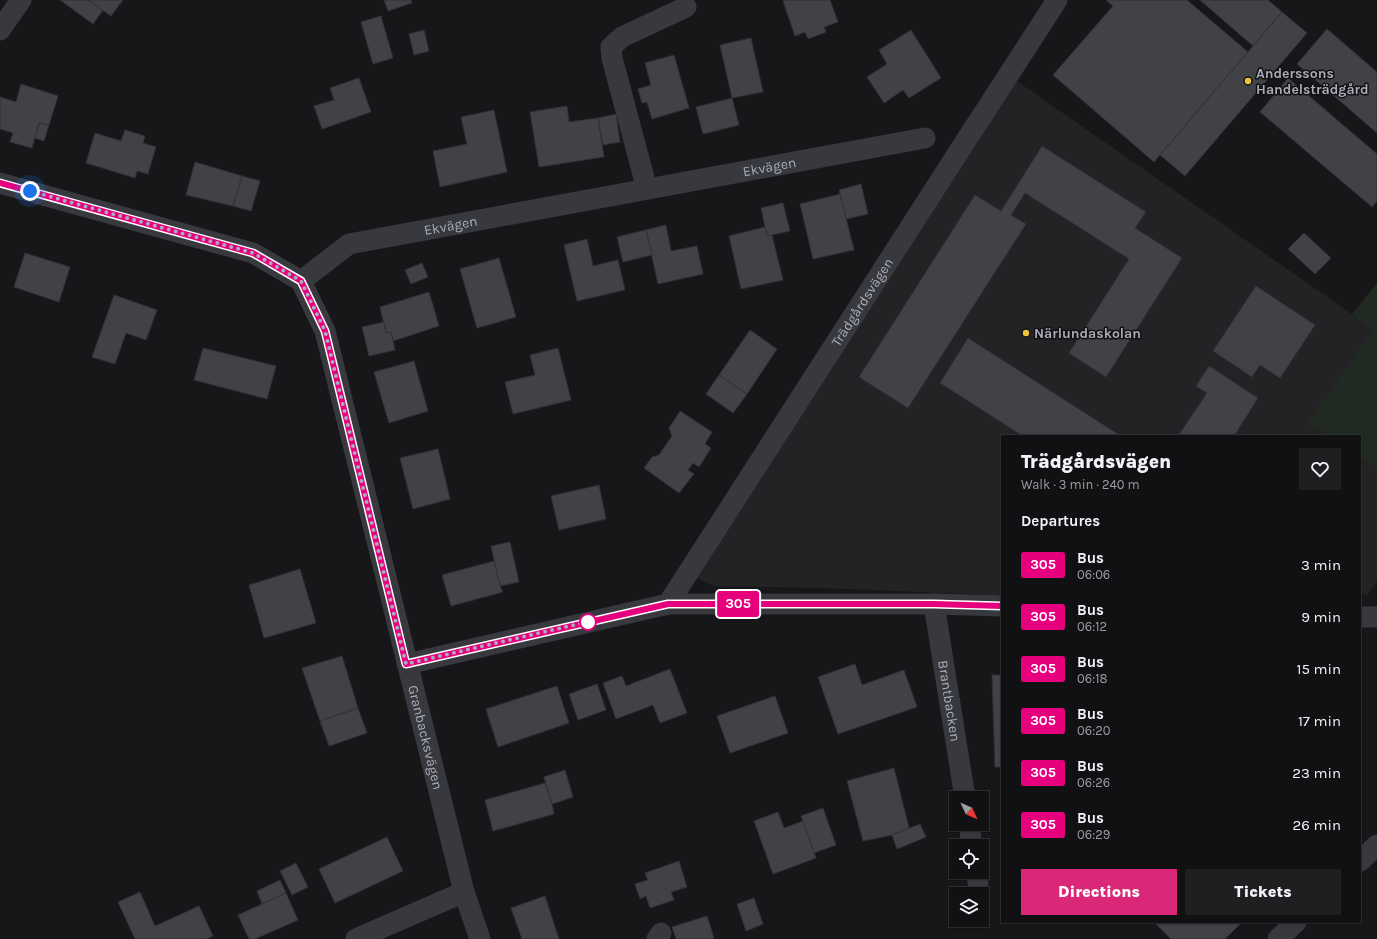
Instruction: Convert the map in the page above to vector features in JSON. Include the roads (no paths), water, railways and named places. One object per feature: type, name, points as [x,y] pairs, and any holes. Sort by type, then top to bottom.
[{"type":"street","points":[[0,30],[21,0]]},
{"type":"street","name":"Trädgårdsvägen","points":[[668,604],[1057,0]]},
{"type":"street","points":[[647,189],[612,58],[611,47],[622,37],[686,7]]},
{"type":"street","name":"Ekvägen","points":[[301,281],[349,244],[925,138]]},
{"type":"street","points":[[0,183],[253,253],[301,281]]},
{"type":"street","name":"Granbacksvägen","points":[[301,281],[325,331],[406,664],[464,892],[480,939]]},
{"type":"street","points":[[406,664],[668,604],[934,604],[1001,606]]},
{"type":"street","name":"Brantbacken","points":[[934,604],[964,791]]},
{"type":"street","points":[[1361,617],[1377,617]]},
{"type":"street","points":[[1361,860],[1377,845]]},
{"type":"street","points":[[356,939],[464,892]]},
{"type":"street","points":[[1278,939],[1295,923]]},
{"type":"place","name":"Anderssons Handelsträdgård","points":[[1248,81]]},
{"type":"place","name":"Närlundaskolan","points":[[1026,333]]}]
